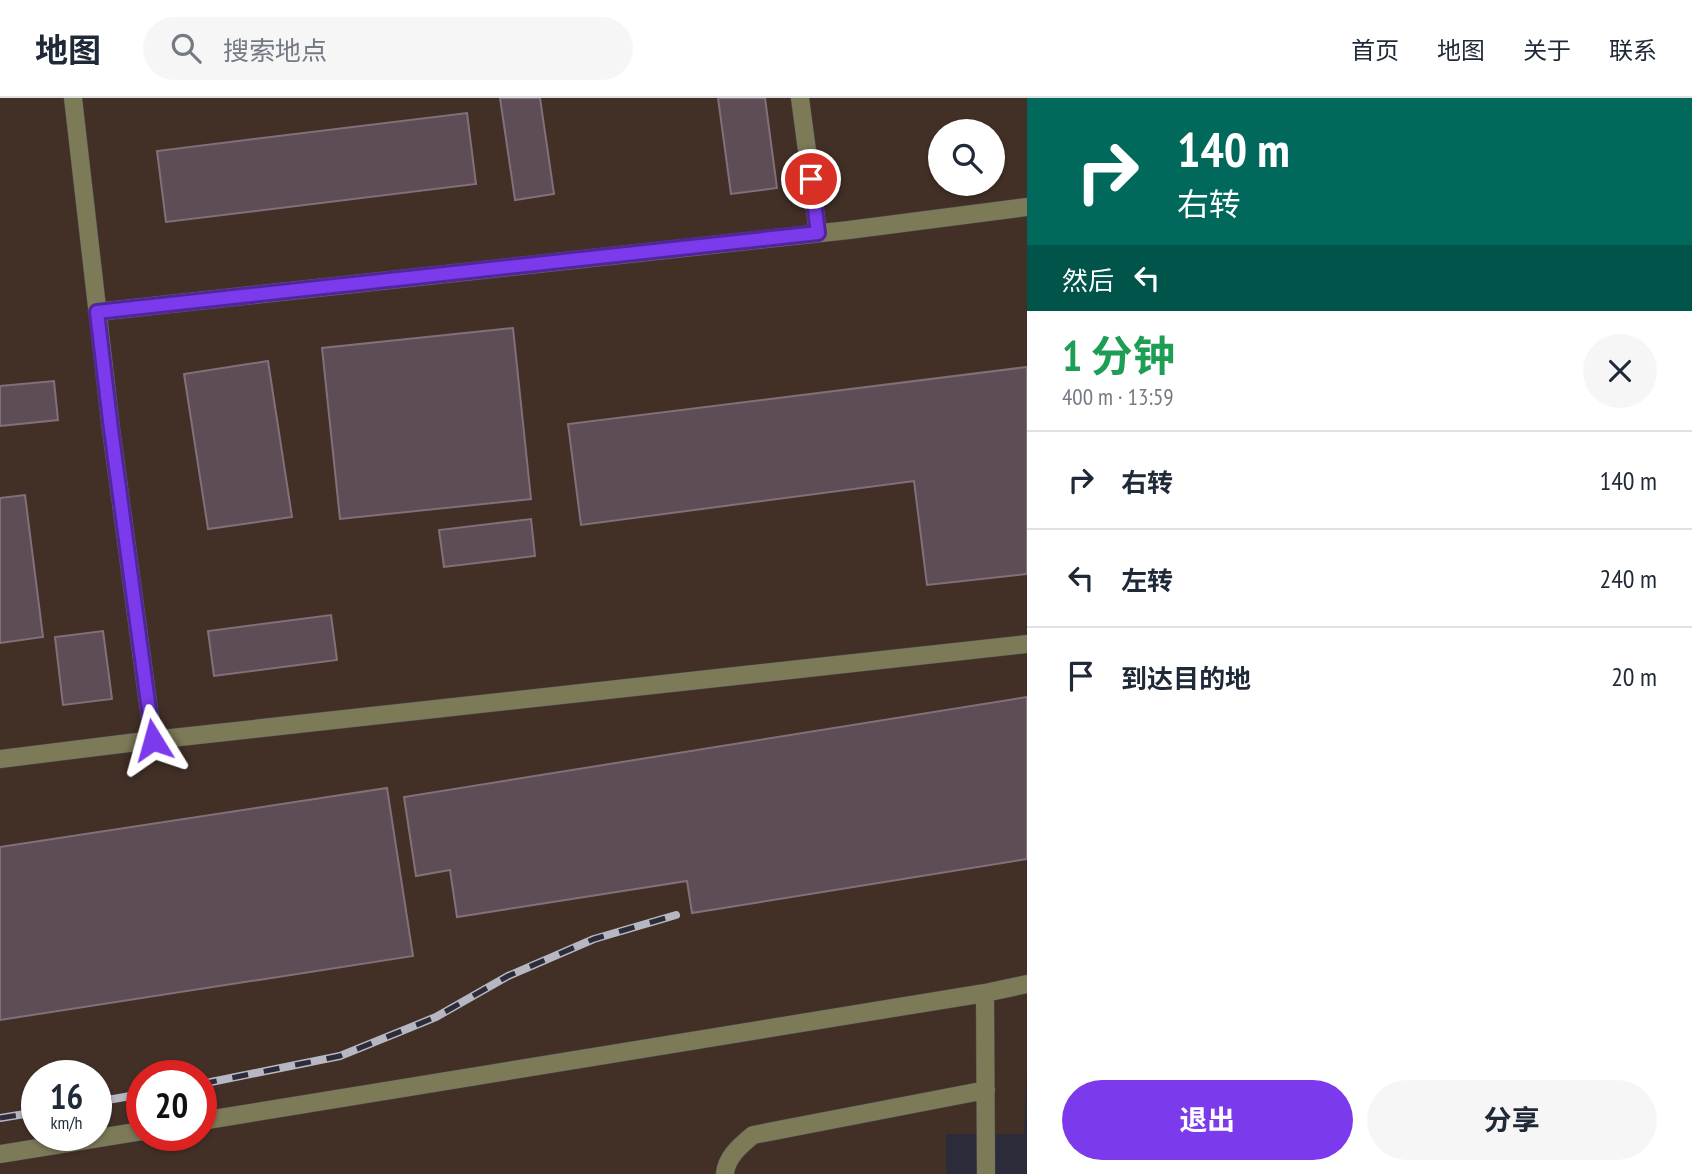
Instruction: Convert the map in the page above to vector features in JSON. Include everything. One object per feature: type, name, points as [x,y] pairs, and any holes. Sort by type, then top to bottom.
[{"type":"street","points":[[73,98],[111,429],[153,740]]},
{"type":"street","points":[[800,98],[818,233]]},
{"type":"street","points":[[97,312],[818,233],[1027,207]]},
{"type":"street","points":[[0,760],[153,740],[1027,645]]},
{"type":"street","points":[[217,1118],[1027,984]]},
{"type":"street","points":[[985,993],[986,1174]]},
{"type":"street","points":[[725,1174],[726,1167],[737,1149],[753,1135],[986,1090]]},
{"type":"street","points":[[0,1154],[126,1134]]},
{"type":"shaded area","points":[[0,98],[1027,98],[1027,1069],[1024,1134],[946,1134],[946,1174],[0,1174]]},
{"type":"building","points":[[500,98],[540,98],[554,194],[515,200]]},
{"type":"building","points":[[718,98],[765,98],[777,188],[731,194]]},
{"type":"building","points":[[467,113],[476,184],[166,222],[157,151]]},
{"type":"building","points":[[513,328],[531,499],[340,519],[322,348]]},
{"type":"building","points":[[268,361],[292,517],[208,529],[184,374]]},
{"type":"building","points":[[1027,367],[1027,574],[927,585],[914,481],[581,525],[568,424]]},
{"type":"building","points":[[54,381],[58,420],[0,426],[0,386]]},
{"type":"building","points":[[25,495],[43,637],[0,643],[0,498]]},
{"type":"building","points":[[531,519],[535,556],[444,567],[439,530]]},
{"type":"building","points":[[331,615],[337,660],[214,676],[208,631]]},
{"type":"building","points":[[103,631],[112,699],[63,705],[55,637]]},
{"type":"building","points":[[1027,697],[1027,859],[692,913],[687,881],[457,917],[450,870],[416,876],[404,797]]},
{"type":"building","points":[[387,788],[413,956],[0,1020],[0,847]]},
{"type":"railway","points":[[217,1081],[340,1056],[436,1017],[508,976],[594,939],[676,915]]},
{"type":"railway","points":[[112,1099],[126,1097]]},
{"type":"railway","points":[[0,1118],[21,1115]]},
{"type":"route","points":[[153,740],[97,312],[818,233],[811,179]]}]
